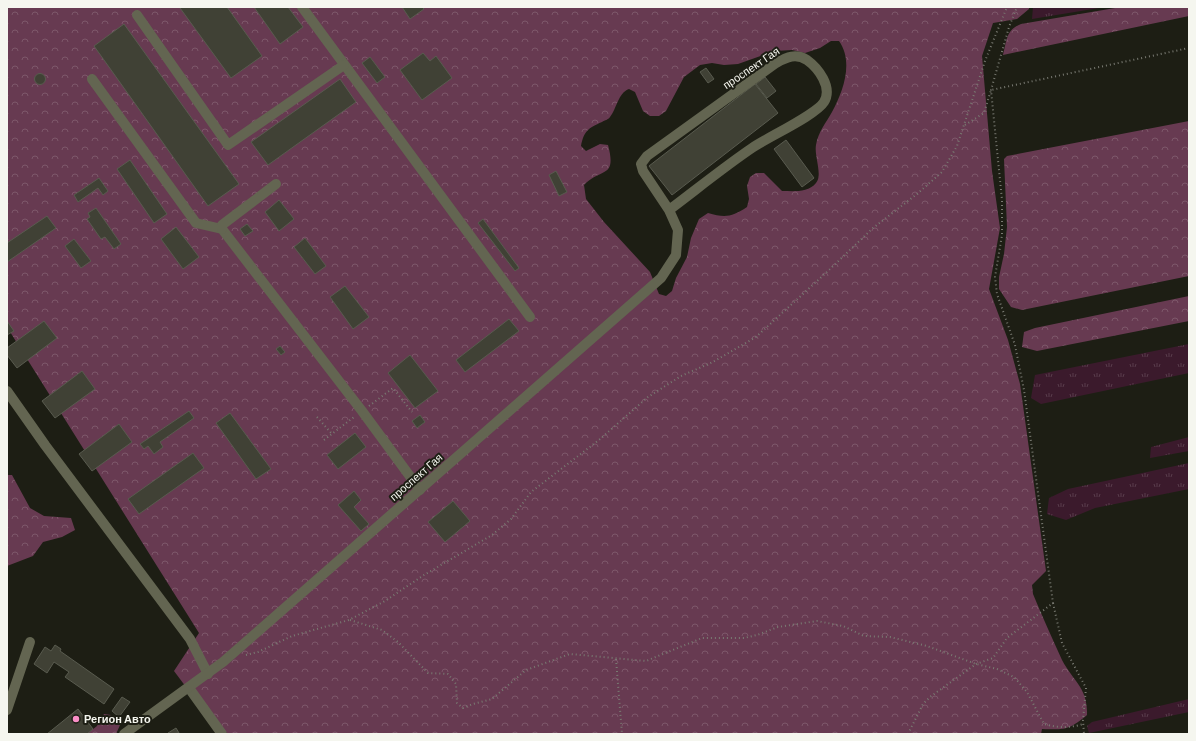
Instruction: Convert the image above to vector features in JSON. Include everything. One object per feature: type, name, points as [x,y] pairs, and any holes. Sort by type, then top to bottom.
[{"type":"street","points":[[302,7],[530,317]]},
{"type":"street","points":[[137,15],[228,145],[344,64]]},
{"type":"street","name":"проспект Гая","points":[[124,734],[208,674],[661,278],[676,255],[678,230],[669,210],[641,164],[647,156],[776,62],[790,56],[801,56],[812,64],[823,78],[827,91],[825,101],[813,112],[752,148],[669,210]]},
{"type":"street","points":[[92,79],[196,223],[222,229],[362,411],[420,490]]},
{"type":"street","points":[[222,229],[222,224],[276,184]]},
{"type":"street","points":[[7,391],[45,445],[190,639],[208,674]]},
{"type":"street","points":[[7,710],[30,642]]},
{"type":"street","points":[[189,688],[222,734]]},
{"type":"path","points":[[244,656],[258,652],[292,636],[349,620],[385,601],[424,575],[492,535],[511,519],[531,492],[599,440],[648,397],[681,376],[713,362],[756,337],[873,228],[917,194],[942,172],[957,146],[985,61],[1006,7]]},
{"type":"path","points":[[964,126],[984,113],[1008,27],[1017,7]]},
{"type":"path","points":[[991,90],[1189,48]]},
{"type":"path","points":[[991,90],[1002,200],[1002,235],[995,277],[997,294],[1015,345],[1024,390],[1053,603],[1062,643],[1086,688],[1084,734]]},
{"type":"path","points":[[317,417],[332,434]]},
{"type":"path","points":[[908,734],[923,704],[930,697],[976,664],[993,658],[1007,638],[1053,603]]},
{"type":"path","points":[[349,620],[382,630],[398,642],[428,673],[448,674],[456,684],[457,702],[463,708],[492,699],[526,670],[570,654],[646,661],[702,638],[744,638],[778,627],[817,621],[843,626],[864,636],[890,637],[927,646],[976,664],[997,668],[1014,677],[1027,692],[1044,724],[1060,727],[1084,724]]},
{"type":"path","points":[[616,659],[622,734]]},
{"type":"green space","points":[[10,7],[1029,7],[1029,9],[1017,19],[993,23],[982,56],[992,171],[1000,228],[989,289],[1008,340],[1020,384],[1046,571],[1032,585],[1033,594],[1062,660],[1082,691],[1087,706],[1087,715],[1076,724],[1066,728],[1042,729],[1041,734],[228,734],[201,707],[174,671],[199,633],[7,327],[7,9]],"holes":[[[831,41],[839,41],[846,58],[845,77],[840,95],[817,140],[816,149],[819,175],[816,183],[805,190],[782,191],[764,173],[756,173],[750,177],[747,186],[749,199],[747,207],[733,215],[719,216],[708,213],[699,219],[691,238],[687,257],[676,278],[672,291],[666,296],[659,294],[650,272],[604,222],[586,199],[584,185],[609,168],[610,156],[608,145],[600,144],[586,151],[581,146],[585,133],[593,126],[609,118],[622,94],[629,89],[635,92],[643,111],[650,116],[659,116],[666,111],[684,77],[700,65],[712,63],[724,65],[738,64],[775,51],[792,50],[805,53],[820,48]]]},
{"type":"green space","points":[[1033,7],[1105,7],[1032,19]]},
{"type":"green space","points":[[1121,7],[1189,7],[1189,16],[1003,55],[1006,40],[1012,29],[1016,26]]},
{"type":"green space","points":[[1189,121],[1189,276],[1022,310],[1011,307],[999,289],[999,277],[1004,254],[1007,227],[1004,159],[1007,156]]},
{"type":"green space","points":[[1189,296],[1189,321],[1037,351],[1022,347],[1024,332],[1035,328]]},
{"type":"green space","points":[[1189,344],[1189,373],[1041,404],[1031,398],[1035,375]]},
{"type":"green space","points":[[1189,437],[1189,451],[1150,458],[1151,447]]},
{"type":"green space","points":[[1189,463],[1189,489],[1095,508],[1066,520],[1047,514],[1049,498],[1068,489]]},
{"type":"green space","points":[[7,475],[12,475],[30,508],[44,516],[71,518],[75,530],[62,537],[43,542],[33,556],[7,566]]},
{"type":"green space","points":[[1189,699],[1189,712],[1089,733],[1087,726],[1092,722]]},
{"type":"green space","points":[[104,714],[111,715],[120,725],[116,734],[87,734],[97,726]]},
{"type":"building","points":[[227,7],[262,56],[231,78],[180,8]]},
{"type":"building","points":[[254,7],[288,7],[303,27],[280,44]]},
{"type":"building","points":[[402,7],[422,7],[424,9],[410,19]]},
{"type":"building","points":[[124,24],[239,184],[208,206],[94,46]]},
{"type":"building","points":[[423,53],[430,61],[436,56],[452,78],[422,100],[400,70]]},
{"type":"building","points":[[370,57],[385,77],[377,83],[362,63]]},
{"type":"building","points":[[706,68],[714,79],[708,83],[700,72]]},
{"type":"building","points":[[40,73],[44,75],[46,79],[44,83],[40,85],[36,83],[34,79],[36,75]]},
{"type":"building","points":[[765,77],[776,91],[767,98],[756,84]]},
{"type":"building","points":[[340,79],[356,102],[268,165],[251,142]]},
{"type":"building","points":[[755,84],[778,113],[672,195],[649,166]]},
{"type":"building","points":[[786,140],[814,178],[802,187],[774,149]]},
{"type":"building","points":[[130,160],[167,214],[154,223],[117,169]]},
{"type":"building","points":[[556,171],[567,192],[559,196],[549,175]]},
{"type":"building","points":[[99,178],[108,191],[103,195],[98,188],[78,202],[74,195]]},
{"type":"building","points":[[279,200],[294,219],[279,231],[265,212]]},
{"type":"building","points":[[96,208],[121,244],[114,249],[105,237],[101,239],[87,219],[90,217],[88,213]]},
{"type":"building","points":[[47,216],[56,228],[7,262],[7,243]]},
{"type":"building","points":[[483,219],[519,268],[515,271],[478,223]]},
{"type":"building","points":[[247,224],[253,231],[245,236],[240,229]]},
{"type":"building","points":[[176,227],[199,257],[183,269],[161,239]]},
{"type":"building","points":[[305,238],[326,266],[315,274],[294,247]]},
{"type":"building","points":[[74,239],[91,261],[81,268],[65,246]]},
{"type":"building","points":[[345,286],[369,317],[353,329],[330,297]]},
{"type":"building","points":[[509,319],[519,331],[465,372],[456,360]]},
{"type":"building","points":[[7,321],[14,331],[7,335]]},
{"type":"building","points":[[44,321],[57,338],[17,368],[7,355],[7,348]]},
{"type":"building","points":[[280,346],[285,352],[281,355],[276,349]]},
{"type":"building","points":[[410,355],[438,391],[415,408],[388,373]]},
{"type":"building","points":[[82,371],[95,389],[55,418],[42,401]]},
{"type":"building","points":[[189,411],[194,418],[160,442],[163,447],[154,454],[148,446],[144,449],[140,444]]},
{"type":"building","points":[[230,413],[271,469],[256,479],[216,423]]},
{"type":"building","points":[[420,415],[425,422],[417,428],[412,421]]},
{"type":"building","points":[[119,424],[132,442],[92,471],[79,454]]},
{"type":"building","points":[[355,433],[366,447],[338,469],[327,455]]},
{"type":"building","points":[[193,453],[204,468],[139,514],[128,499]]},
{"type":"building","points":[[354,491],[361,500],[354,507],[369,524],[361,531],[338,505]]},
{"type":"building","points":[[453,501],[470,521],[445,542],[428,522]]},
{"type":"building","points":[[55,645],[61,649],[60,651],[114,689],[104,704],[65,677],[69,672],[54,662],[47,673],[34,664],[45,647],[51,651]]},
{"type":"building","points":[[122,697],[130,702],[119,717],[112,711]]},
{"type":"building","name":"Регион Авто","points":[[78,709],[93,729],[87,734],[47,734]]},
{"type":"building","points":[[176,728],[179,733],[168,733]]},
{"type":"place","name":"Регион Авто","points":[[76,719]]}]
